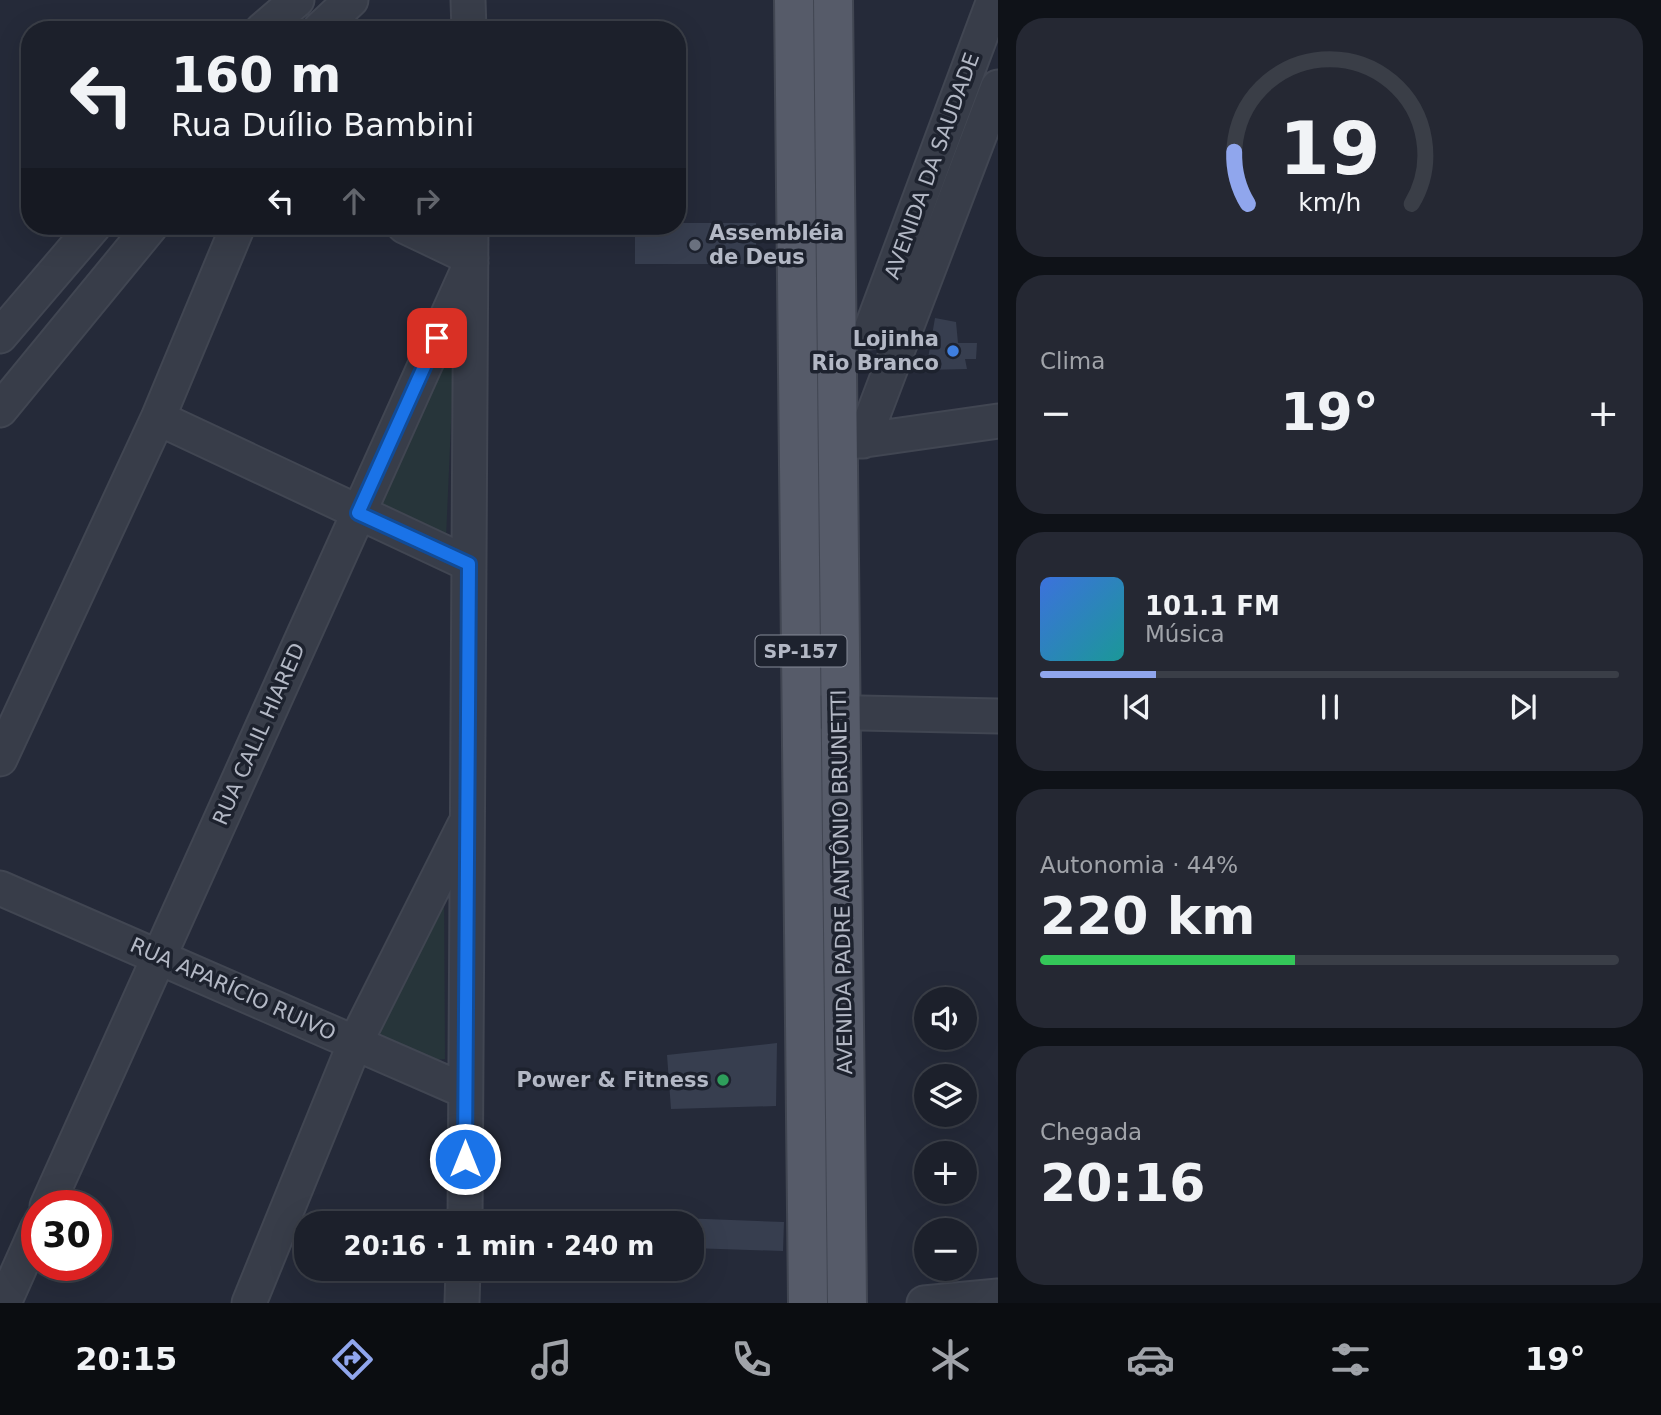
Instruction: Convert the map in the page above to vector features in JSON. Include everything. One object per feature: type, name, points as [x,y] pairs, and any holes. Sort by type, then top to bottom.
[{"type":"main road","name":"AVENIDA PADRE ANTÔNIO BRUNETTI","points":[[794,0],[808,1303]]},
{"type":"main road","name":"AVENIDA PADRE ANTÔNIO BRUNETTI","points":[[833,0],[851,442],[840,712],[848,1303]]},
{"type":"street","points":[[272,21],[297,0]]},
{"type":"street","points":[[305,0],[311,21]]},
{"type":"street","points":[[329,21],[351,0]]},
{"type":"street","points":[[468,0],[469,21]]},
{"type":"street","name":"AVENIDA DA SAUDADE","points":[[870,332],[994,0]]},
{"type":"street","name":"AVENIDA DA SAUDADE","points":[[851,442],[998,87]]},
{"type":"street","points":[[0,336],[86,235]]},
{"type":"street","points":[[0,411],[144,235]]},
{"type":"street","points":[[0,759],[158,418],[234,235]]},
{"type":"street","points":[[430,235],[471,249],[465,1211]]},
{"type":"street","name":"RUA CALIL HIARED","points":[[54,1190],[358,513],[471,249]]},
{"type":"street","points":[[158,418],[469,564]]},
{"type":"street","points":[[851,442],[998,422]]},
{"type":"street","points":[[802,712],[998,716]]},
{"type":"street","points":[[249,1303],[355,1043],[467,821]]},
{"type":"street","name":"RUA APARÍCIO RUIVO","points":[[0,888],[465,1091]]},
{"type":"street","points":[[4,1303],[21,1265]]},
{"type":"street","points":[[461,1303],[462,1281]]},
{"type":"street","points":[[924,1303],[998,1296]]},
{"type":"shaded area","points":[[455,332],[446,538],[380,509]]},
{"type":"shaded area","points":[[444,890],[445,1059],[435,1060],[376,1039]]},
{"type":"building","name":"Assembléia de Deus","points":[[686,223],[756,223],[756,264],[635,264],[635,235],[686,235]]},
{"type":"building","name":"Lojinha Rio Branco","points":[[935,318],[956,322],[958,343],[977,343],[976,359],[965,359],[967,369],[926,370]]},
{"type":"building","name":"Power & Fitness","points":[[777,1043],[776,1106],[671,1109],[667,1055]]},
{"type":"building","points":[[704,1219],[784,1222],[783,1251],[704,1248]]},
{"type":"place","name":"Assembléia de Deus","points":[[695,245]]},
{"type":"place","name":"Lojinha Rio Branco","points":[[953,351]]},
{"type":"place","name":"Power & Fitness","points":[[723,1080]]},
{"type":"route","points":[[437,338],[358,513],[469,564],[465,1159]]}]
